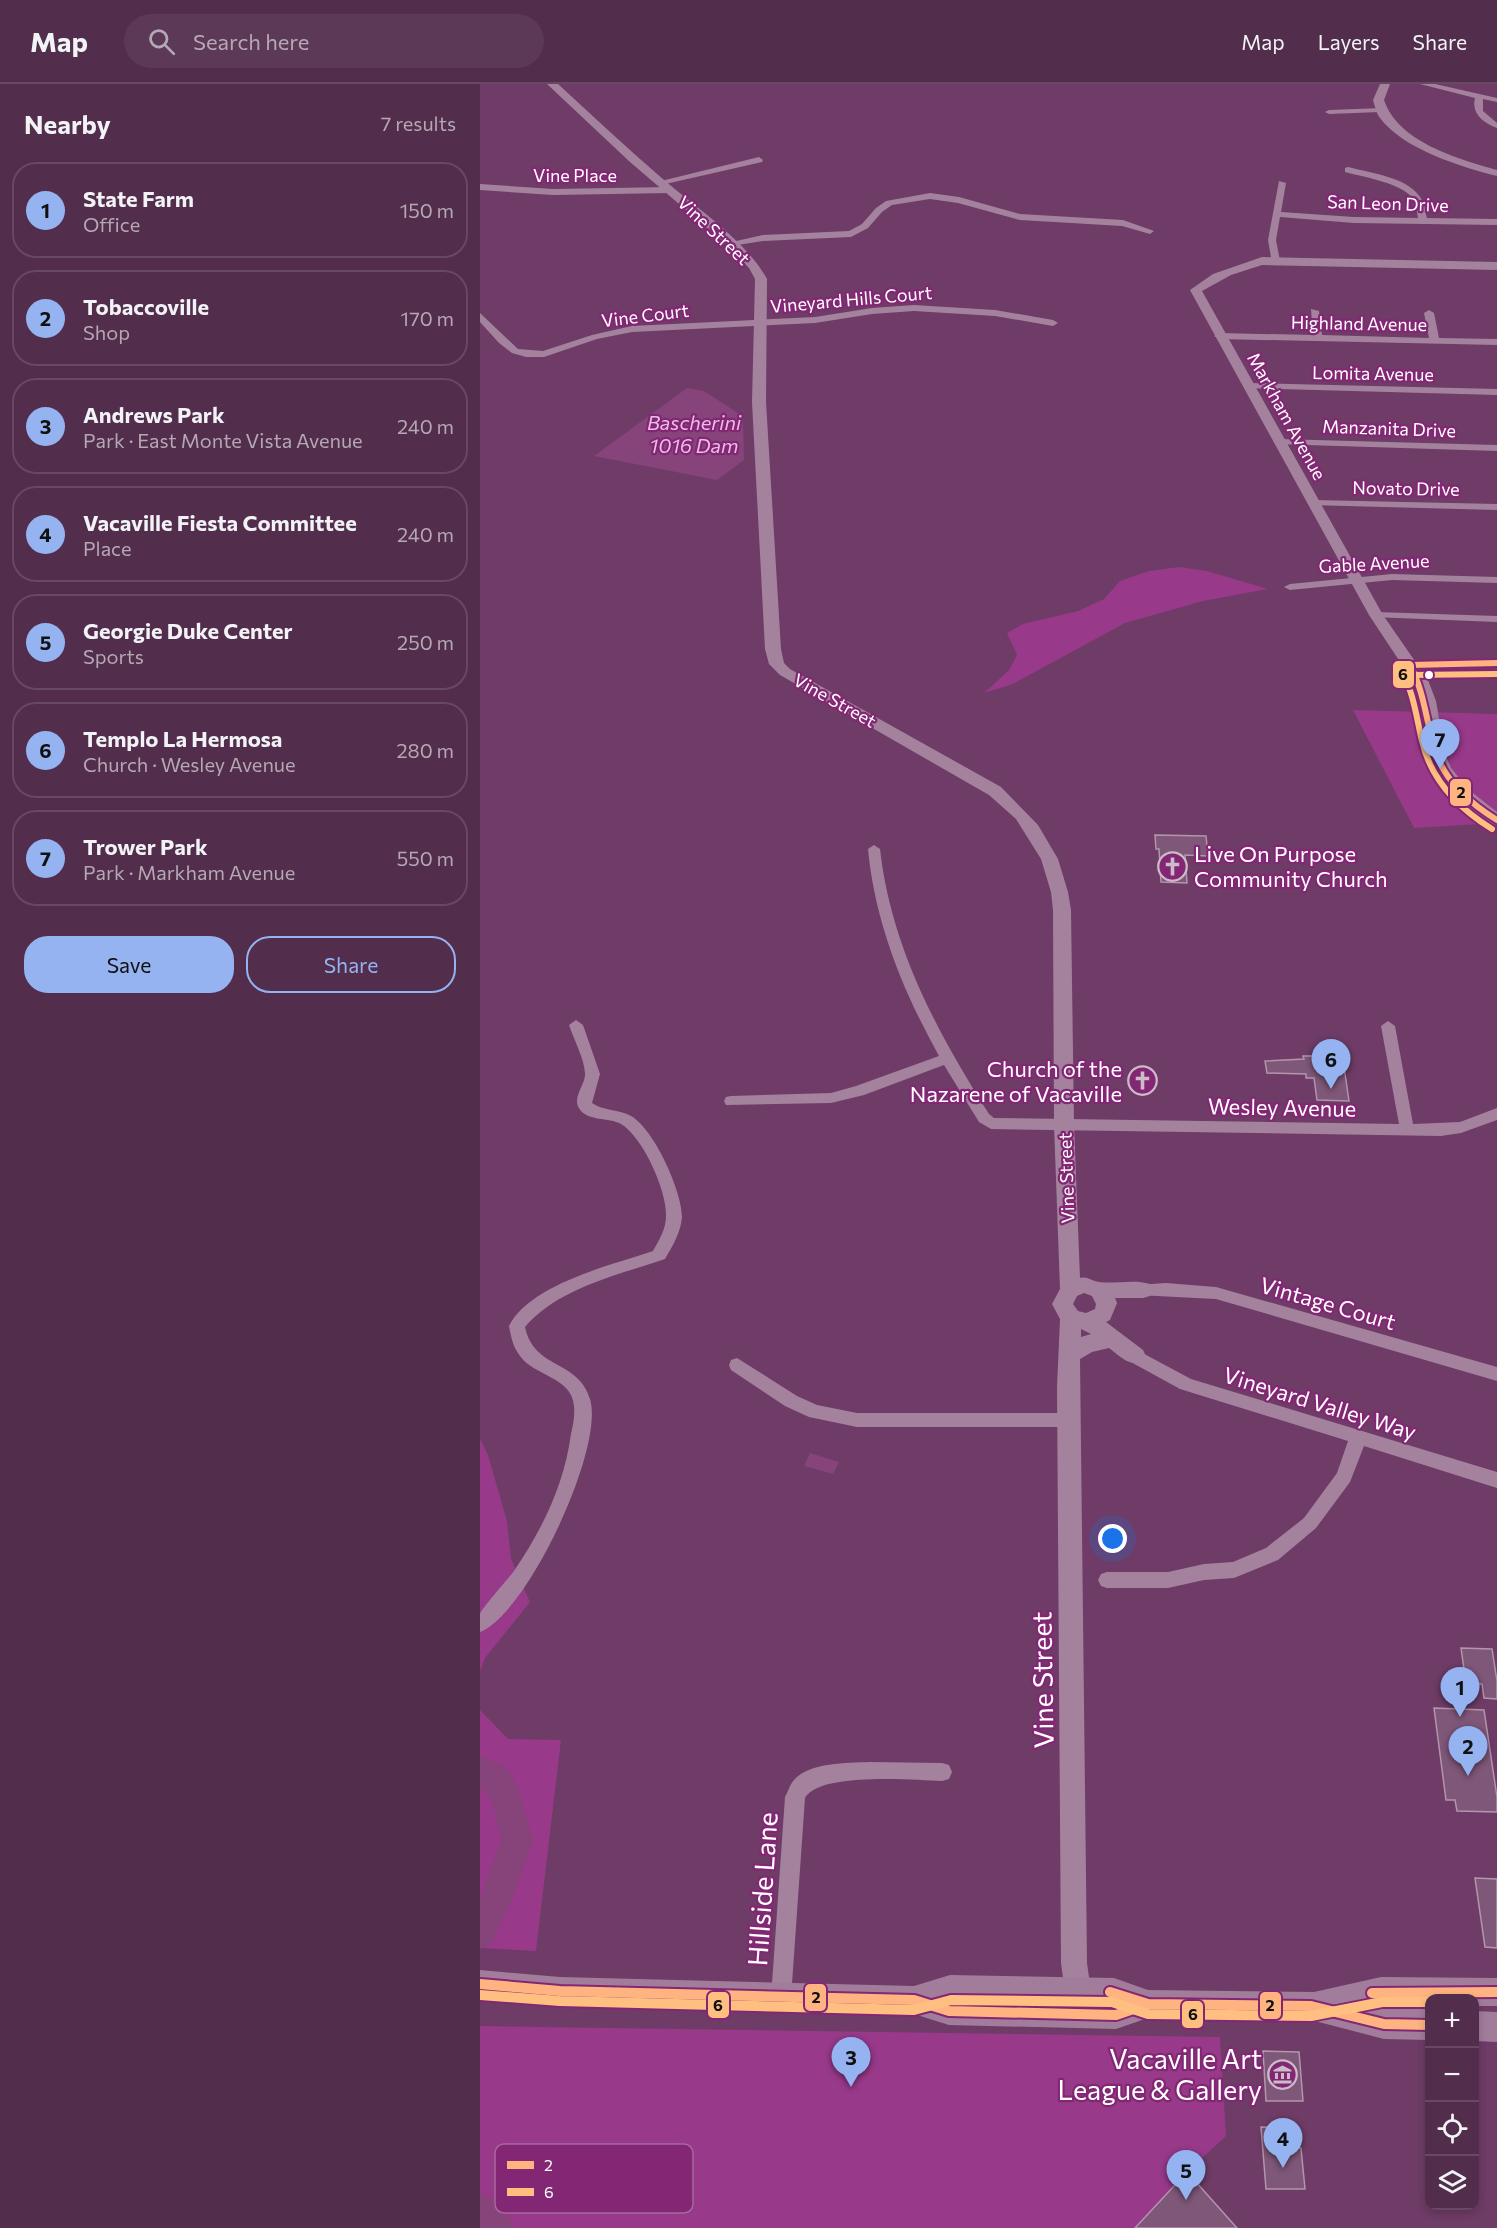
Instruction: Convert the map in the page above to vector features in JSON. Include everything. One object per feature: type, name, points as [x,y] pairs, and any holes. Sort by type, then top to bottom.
[{"type":"main road","points":[[480,1984],[560,1991],[914,2000],[950,1989],[1114,1992],[1148,2004],[1311,2006],[1381,1991],[1482,1994]]},
{"type":"main road","points":[[914,2000],[949,2012],[1116,2015],[1148,2004]]},
{"type":"main road","points":[[1311,2006],[1384,2024],[1425,2025]]},
{"type":"main road","points":[[1384,2024],[1392,2007],[1425,2007]]},
{"type":"main road","points":[[1479,2026],[1497,2027]]},
{"type":"street","name":"Vine Street","points":[[552,84],[731,243],[754,266],[760,279],[759,402],[773,649],[777,664],[785,672],[980,781],[1018,811],[1042,841],[1058,880],[1062,910],[1064,1125],[1069,1253],[1089,1305],[1072,1360],[1069,1420],[1074,1963],[1078,1992]]},
{"type":"street","points":[[1385,84],[1378,96],[1380,111],[1389,123],[1406,136],[1455,160],[1497,173]]},
{"type":"street","points":[[1424,84],[1479,98],[1497,100]]},
{"type":"street","points":[[1479,98],[1477,107],[1479,113],[1497,126]]},
{"type":"street","points":[[1329,112],[1380,111]]},
{"type":"street","name":"Vine Place","points":[[480,187],[553,192],[666,186],[759,160]]},
{"type":"street","points":[[1348,170],[1398,185],[1412,192],[1419,203],[1423,220]]},
{"type":"street","points":[[1275,261],[1272,240],[1282,183]]},
{"type":"street","points":[[731,243],[763,238],[851,234],[865,226],[879,210],[889,203],[930,196],[958,200],[1020,217],[1116,222],[1150,231]]},
{"type":"street","name":"San Leon Drive","points":[[1278,214],[1354,220],[1497,222]]},
{"type":"street","name":"Markham Avenue","points":[[1497,267],[1275,261],[1248,265],[1204,284],[1196,290],[1376,615],[1410,664],[1428,701],[1435,747],[1444,770],[1463,794],[1497,820]]},
{"type":"street","name":"Vineyard Hills Court","points":[[759,323],[826,318],[872,311],[934,308],[996,314],[1053,323]]},
{"type":"street","points":[[1314,310],[1318,338]]},
{"type":"street","points":[[1430,313],[1435,341]]},
{"type":"street","name":"Vine Court","points":[[480,316],[502,341],[515,351],[526,354],[544,354],[595,337],[632,329],[759,323]]},
{"type":"street","name":"Highland Avenue","points":[[1220,336],[1497,342]]},
{"type":"street","name":"Lomita Avenue","points":[[1248,386],[1497,392]]},
{"type":"street","name":"Manzanita Drive","points":[[1279,442],[1497,448]]},
{"type":"street","name":"Novato Drive","points":[[1313,503],[1497,507]]},
{"type":"street","name":"Gable Avenue","points":[[1290,587],[1392,576],[1497,580]]},
{"type":"street","points":[[1376,615],[1497,619]]},
{"type":"street","points":[[1410,664],[1497,663]]},
{"type":"street","points":[[731,1101],[831,1098],[860,1092],[946,1059],[919,1007],[896,950],[881,901],[874,849]]},
{"type":"street","points":[[480,1624],[510,1590],[550,1526],[573,1471],[584,1403],[578,1389],[526,1354],[518,1335],[517,1326],[531,1308],[552,1296],[659,1255],[669,1237],[674,1218],[674,1204],[658,1164],[637,1129],[627,1120],[597,1113],[585,1106],[584,1101],[594,1074],[576,1025]]},
{"type":"street","points":[[1388,1026],[1407,1129]]},
{"type":"street","name":"Wesley Avenue","points":[[946,1059],[984,1118],[991,1123],[1441,1130],[1461,1127],[1497,1114]]},
{"type":"street","name":"Vintage Court","points":[[1143,1290],[1166,1289],[1216,1293],[1497,1374]]},
{"type":"street","points":[[1089,1305],[1143,1290]]},
{"type":"street","points":[[1089,1305],[1112,1339],[1135,1356]]},
{"type":"street","points":[[1089,1305],[1135,1356]]},
{"type":"street","points":[[1072,1360],[1087,1344],[1112,1339]]},
{"type":"street","name":"Vineyard Valley Way","points":[[1135,1356],[1186,1384],[1497,1480]]},
{"type":"street","points":[[737,1365],[791,1401],[814,1413],[857,1420],[1069,1420]]},
{"type":"street","points":[[1107,1580],[1168,1580],[1204,1572],[1234,1570],[1272,1554],[1310,1523],[1344,1477],[1358,1438]]},
{"type":"street","name":"Hillside Lane","points":[[781,1998],[795,1797],[802,1785],[822,1775],[888,1771],[942,1772]]},
{"type":"shaded area","points":[[1179,567],[1207,571],[1268,589],[1203,601],[1125,623],[1013,684],[984,693],[1009,670],[1017,655],[1007,633],[1023,624],[1078,611],[1104,599],[1120,581],[1149,571]]},
{"type":"shaded area","points":[[1353,710],[1497,714],[1497,823],[1414,828]]},
{"type":"shaded area","points":[[480,1439],[488,1455],[507,1521],[511,1559],[530,1602],[485,1658],[480,1671]]},
{"type":"shaded area","points":[[480,1710],[508,1739],[561,1740],[536,1951],[480,1948]]},
{"type":"shaded area","points":[[480,2026],[1220,2037],[1226,2136],[1187,2172],[1135,2228],[482,2228],[480,2226]]},
{"type":"water","name":"Bascherini 1016 Dam","points":[[687,388],[704,391],[741,415],[743,419],[744,460],[717,480],[594,456]]},
{"type":"water","points":[[810,1453],[839,1462],[833,1474],[804,1466]]},
{"type":"building","name":"Live On Purpose Community Church","points":[[1155,835],[1206,836],[1208,856],[1185,855],[1187,883],[1161,882],[1159,849],[1156,849]]},
{"type":"building","points":[[1303,1056],[1314,1056],[1315,1060],[1343,1060],[1349,1101],[1317,1100],[1314,1078],[1306,1078],[1306,1074],[1267,1073],[1265,1061],[1304,1059]]},
{"type":"building","points":[[1461,1648],[1492,1649],[1497,1699],[1484,1698],[1482,1684],[1466,1683]]},
{"type":"building","points":[[1434,1708],[1484,1710],[1497,1797],[1497,1812],[1457,1811],[1455,1800],[1446,1800]]},
{"type":"building","points":[[1475,1878],[1497,1879],[1497,1948],[1485,1947]]},
{"type":"building","name":"Vacaville Art League & Gallery","points":[[1263,2051],[1299,2052],[1303,2101],[1266,2101]]},
{"type":"building","points":[[1261,2127],[1291,2128],[1293,2148],[1301,2148],[1305,2189],[1266,2189]]},
{"type":"building","points":[[1187,2172],[1237,2228],[1135,2228]]},
{"type":"waterway","points":[[480,1771],[494,1778],[506,1795],[517,1840],[495,1902],[480,1933]]},
{"type":"waterway","points":[[480,2211],[496,2228]]},
{"type":"transit line","name":"2","points":[[1497,663],[1410,665],[1424,698],[1440,764],[1469,800],[1497,820]]},
{"type":"transit line","name":"6","points":[[1401,670],[1412,696],[1426,755],[1439,781],[1457,803],[1492,829]]},
{"type":"transit line","name":"6","points":[[1410,675],[1497,674]]},
{"type":"transit line","name":"2","points":[[480,1984],[560,1991],[914,2000],[949,2011],[1116,2015],[1148,2004]]},
{"type":"transit line","name":"2","points":[[1110,1992],[1148,2004],[1311,2006],[1384,2024],[1425,2025]]},
{"type":"transit line","name":"2","points":[[1372,1993],[1497,1992]]},
{"type":"transit line","name":"6","points":[[480,1995],[560,2001],[914,2010],[951,2000],[1112,2002],[1148,2014],[1311,2016],[1382,2002],[1425,2002]]},
{"type":"place","name":"Trower Park","points":[[1440,769]]},
{"type":"place","name":"Live On Purpose Community Church","points":[[1173,866]]},
{"type":"place","name":"Church of the Nazarene of Vacaville","points":[[1143,1081]]},
{"type":"place","name":"Templo La Hermosa","points":[[1331,1089]]},
{"type":"place","name":"State Farm","points":[[1460,1717]]},
{"type":"place","name":"Tobaccoville","points":[[1468,1776]]},
{"type":"place","name":"Vacaville Art League & Gallery","points":[[1283,2074]]},
{"type":"place","name":"Andrews Park","points":[[851,2087]]},
{"type":"place","name":"Vacaville Fiesta Committee","points":[[1283,2168]]},
{"type":"place","name":"Georgie Duke Center","points":[[1186,2200]]}]
